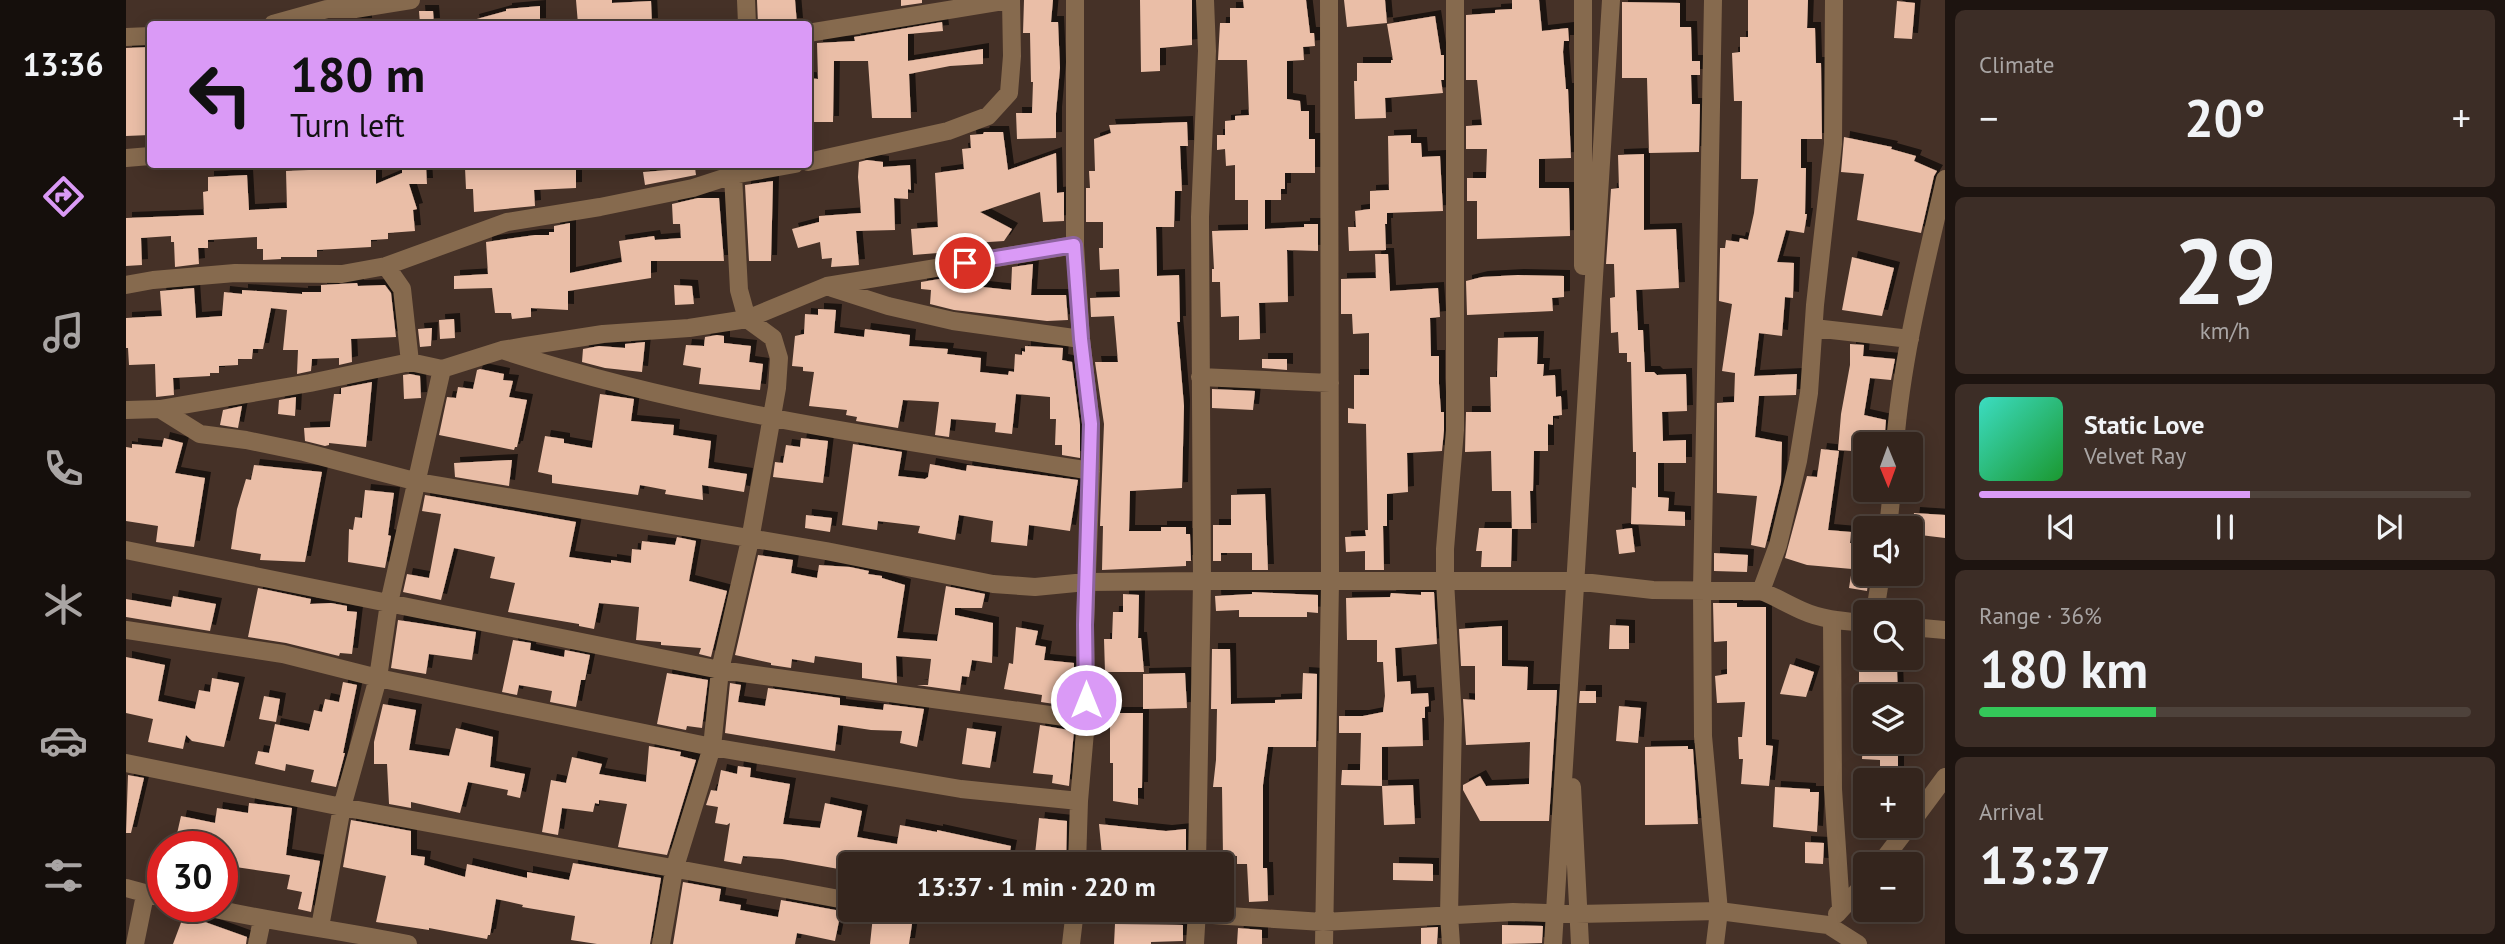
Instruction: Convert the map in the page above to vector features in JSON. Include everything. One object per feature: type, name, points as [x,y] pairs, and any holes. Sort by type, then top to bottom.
[{"type":"street","points":[[284,21],[327,9],[355,9],[411,0]]},
{"type":"street","points":[[746,0],[747,21]]},
{"type":"street","points":[[812,32],[1010,0],[1012,56],[1009,93],[988,116],[948,131],[812,161]]},
{"type":"street","points":[[1075,0],[1074,245],[1091,424],[1086,582],[1086,720],[1077,852]]},
{"type":"street","points":[[1197,852],[1202,581],[1200,217],[1207,51],[1205,0]]},
{"type":"street","points":[[1324,944],[1330,582],[1329,0]]},
{"type":"street","points":[[1451,944],[1449,915],[1453,719],[1445,581],[1455,430],[1455,0]]},
{"type":"street","points":[[1580,944],[1571,748],[1584,253],[1583,0]]},
{"type":"street","points":[[1553,944],[1611,0]]},
{"type":"street","points":[[1713,0],[1702,589],[1703,736],[1719,911],[1715,944]]},
{"type":"street","points":[[1762,591],[1778,545],[1798,461],[1809,393],[1833,144],[1834,0]]},
{"type":"street","points":[[126,37],[147,36]]},
{"type":"street","points":[[126,158],[147,156]]},
{"type":"street","points":[[126,285],[235,273],[342,274],[386,266],[507,222],[693,188],[734,169],[738,290],[747,319],[773,338],[779,358],[750,540],[720,670],[712,747],[674,870],[661,944]]},
{"type":"street","points":[[1896,432],[1910,339],[1945,179]]},
{"type":"street","points":[[126,410],[160,409],[310,383],[410,362],[442,369],[502,350],[604,334],[689,328],[747,319],[827,286],[1074,245]]},
{"type":"street","points":[[386,266],[402,289],[410,362]]},
{"type":"street","points":[[827,286],[888,306],[953,321],[1081,339]]},
{"type":"street","points":[[1814,328],[1910,339]]},
{"type":"street","points":[[502,350],[565,370],[771,418],[1091,471]]},
{"type":"street","points":[[320,927],[342,807],[378,678],[389,603],[442,369]]},
{"type":"street","points":[[1200,377],[1330,383]]},
{"type":"street","points":[[160,409],[200,434],[304,452],[418,482],[825,551],[993,584],[1035,587],[1086,582],[1574,581],[1653,590],[1762,591],[1804,612],[1832,620],[1853,622]]},
{"type":"street","points":[[126,550],[720,670],[1086,720]]},
{"type":"street","points":[[1832,620],[1833,789],[1842,908]]},
{"type":"street","points":[[1923,628],[1945,630]]},
{"type":"street","points":[[126,630],[282,654],[378,678],[712,747],[961,789],[1079,801]]},
{"type":"street","points":[[126,763],[342,807],[838,899]]},
{"type":"street","points":[[1923,807],[1945,777]]},
{"type":"street","points":[[1889,852],[1900,838]]},
{"type":"street","points":[[126,888],[147,895]]},
{"type":"street","points":[[1828,925],[1853,896]]},
{"type":"street","points":[[1234,915],[1323,922],[1513,912],[1577,914],[1719,911],[1828,925],[1858,944]]},
{"type":"street","points":[[135,944],[147,914]]},
{"type":"street","points":[[238,914],[320,927],[397,943]]},
{"type":"street","points":[[257,944],[262,920]]},
{"type":"street","points":[[1071,944],[1074,922]]},
{"type":"street","points":[[1195,944],[1196,922]]},
{"type":"building","points":[[576,0],[612,0],[612,3],[651,1],[652,21],[578,21]]},
{"type":"building","points":[[757,0],[795,0],[797,21],[758,21]]},
{"type":"building","points":[[901,0],[922,0],[922,3],[901,6]]},
{"type":"building","points":[[1024,0],[1053,0],[1051,22],[1058,22],[1060,68],[1056,138],[1017,139],[1016,113],[1032,113],[1030,33],[1023,33]]},
{"type":"building","points":[[1140,0],[1192,0],[1192,45],[1160,48],[1160,71],[1141,72]]},
{"type":"building","points":[[1243,0],[1306,0],[1310,33],[1314,33],[1315,46],[1303,47],[1304,60],[1287,61],[1287,99],[1300,101],[1301,111],[1309,111],[1309,139],[1315,139],[1315,173],[1285,173],[1285,189],[1281,189],[1281,200],[1265,200],[1265,229],[1318,224],[1318,251],[1287,250],[1288,302],[1259,303],[1260,339],[1239,340],[1239,316],[1221,317],[1220,282],[1212,282],[1212,231],[1248,230],[1248,200],[1235,200],[1235,165],[1226,166],[1225,149],[1217,150],[1217,135],[1225,135],[1225,121],[1235,120],[1235,116],[1249,115],[1247,60],[1218,60],[1220,23],[1230,23],[1230,8],[1244,8]]},
{"type":"building","points":[[1344,0],[1385,0],[1387,23],[1347,27]]},
{"type":"building","points":[[1512,0],[1539,0],[1542,31],[1568,28],[1569,41],[1564,41],[1563,52],[1568,89],[1571,158],[1539,159],[1539,188],[1569,188],[1570,236],[1477,239],[1477,201],[1467,201],[1467,178],[1486,178],[1487,149],[1466,149],[1466,126],[1482,125],[1477,80],[1466,80],[1466,15],[1512,9]]},
{"type":"building","points":[[1748,0],[1808,0],[1807,28],[1815,28],[1816,63],[1821,63],[1822,139],[1801,139],[1801,168],[1806,168],[1807,214],[1804,233],[1786,230],[1777,262],[1794,263],[1793,298],[1785,297],[1782,336],[1759,333],[1754,376],[1797,374],[1796,395],[1759,396],[1755,437],[1782,442],[1781,482],[1765,548],[1751,545],[1757,496],[1717,493],[1717,403],[1734,402],[1735,373],[1722,371],[1732,304],[1719,301],[1720,248],[1725,248],[1726,240],[1748,240],[1758,179],[1741,179],[1742,101],[1734,101],[1732,53],[1740,52],[1740,37],[1748,37]]},
{"type":"building","points":[[1897,1],[1915,3],[1912,39],[1894,38]]},
{"type":"building","points":[[1622,2],[1680,3],[1680,27],[1691,27],[1692,61],[1700,61],[1700,75],[1691,75],[1692,104],[1700,104],[1699,152],[1649,153],[1647,78],[1622,78]]},
{"type":"building","points":[[540,6],[540,21],[473,21],[506,9]]},
{"type":"building","points":[[419,11],[433,11],[434,21],[420,21]]},
{"type":"building","points":[[1435,16],[1441,55],[1444,55],[1444,80],[1441,80],[1443,93],[1385,98],[1386,118],[1355,119],[1354,81],[1357,81],[1357,63],[1391,63],[1393,60],[1387,24]]},
{"type":"building","points":[[366,19],[366,21],[345,21]]},
{"type":"building","points":[[942,22],[943,31],[908,34],[908,61],[983,49],[983,64],[950,66],[909,74],[911,118],[872,118],[868,61],[834,61],[833,122],[814,122],[812,78],[818,79],[817,43],[855,41],[854,37]]},
{"type":"building","points":[[147,47],[147,135],[126,136],[126,48]]},
{"type":"building","points":[[1187,122],[1188,146],[1180,146],[1182,191],[1175,191],[1174,227],[1156,227],[1157,276],[1179,275],[1180,322],[1177,322],[1184,406],[1182,488],[1130,491],[1129,531],[1161,531],[1161,527],[1186,527],[1186,534],[1190,534],[1191,561],[1186,561],[1186,566],[1102,570],[1103,526],[1100,526],[1104,424],[1095,362],[1118,362],[1114,316],[1091,317],[1090,298],[1120,297],[1119,269],[1100,270],[1099,248],[1103,248],[1103,222],[1086,222],[1089,171],[1095,171],[1094,139],[1111,133],[1109,125]]},
{"type":"building","points":[[1003,132],[1008,170],[1056,153],[1057,193],[1064,192],[1064,221],[1043,222],[1040,192],[980,212],[1012,229],[1004,241],[974,243],[975,250],[913,255],[911,229],[938,227],[935,173],[964,169],[962,149],[971,148],[970,135]]},
{"type":"building","points":[[1411,135],[1411,143],[1421,143],[1422,157],[1440,156],[1443,211],[1387,213],[1386,250],[1349,251],[1348,227],[1356,227],[1355,211],[1370,209],[1370,191],[1389,190],[1388,136]]},
{"type":"building","points":[[1844,137],[1892,147],[1891,149],[1916,156],[1914,161],[1937,171],[1921,233],[1857,220],[1864,174],[1841,172]]},
{"type":"building","points":[[1644,154],[1644,230],[1676,229],[1679,288],[1636,290],[1638,330],[1643,330],[1645,372],[1654,372],[1657,375],[1686,374],[1687,411],[1662,412],[1663,441],[1686,440],[1686,463],[1658,463],[1658,497],[1669,498],[1668,511],[1685,512],[1685,526],[1631,524],[1632,487],[1636,488],[1636,452],[1633,452],[1631,362],[1627,362],[1627,353],[1619,353],[1618,332],[1611,333],[1610,298],[1615,297],[1614,264],[1606,264],[1611,189],[1619,188],[1618,155]]},
{"type":"building","points":[[859,162],[883,162],[883,167],[910,165],[911,190],[908,189],[908,199],[894,198],[895,230],[856,231],[859,265],[831,267],[832,258],[822,259],[820,242],[798,248],[792,229],[819,222],[819,216],[861,213]]},
{"type":"building","points":[[376,168],[376,184],[402,173],[402,168],[426,168],[427,184],[409,184],[417,209],[413,210],[415,231],[388,233],[388,239],[371,240],[371,247],[317,250],[317,257],[263,260],[263,249],[257,249],[257,237],[208,240],[208,248],[198,248],[199,264],[175,267],[174,242],[171,242],[171,236],[141,238],[142,265],[126,266],[126,218],[204,215],[203,192],[208,191],[208,177],[247,175],[249,210],[287,208],[286,171]]},
{"type":"building","points":[[465,168],[576,168],[576,188],[534,190],[535,206],[474,212],[473,189],[466,189]]},
{"type":"building","points":[[695,168],[696,175],[645,185],[643,172]]},
{"type":"building","points":[[773,181],[771,261],[749,261],[745,185]]},
{"type":"building","points":[[698,198],[719,198],[724,261],[651,261],[651,278],[568,291],[568,310],[531,308],[531,317],[512,319],[511,313],[495,313],[492,288],[454,289],[454,276],[488,274],[486,242],[549,235],[549,232],[554,232],[554,226],[570,223],[570,273],[622,262],[619,241],[654,236],[655,240],[681,238],[680,224],[673,224],[672,204]]},
{"type":"building","points":[[1375,254],[1388,254],[1390,291],[1438,288],[1440,317],[1430,318],[1431,356],[1439,356],[1444,430],[1442,451],[1407,453],[1408,492],[1387,494],[1387,526],[1383,526],[1384,570],[1365,570],[1365,551],[1346,552],[1345,537],[1366,536],[1365,530],[1368,530],[1366,424],[1348,423],[1348,408],[1354,409],[1354,375],[1369,375],[1369,333],[1353,334],[1352,314],[1341,314],[1341,279],[1376,278]]},
{"type":"building","points":[[1852,257],[1894,268],[1882,316],[1842,310]]},
{"type":"building","points":[[1033,264],[1031,295],[1066,295],[1068,320],[1047,321],[954,310],[930,304],[931,290],[921,289],[921,282],[970,274],[984,275],[983,287],[1011,290],[1012,267]]},
{"type":"building","points":[[1564,276],[1564,297],[1552,298],[1553,311],[1467,315],[1466,281],[1482,277]]},
{"type":"building","points":[[357,283],[358,286],[385,285],[391,293],[396,337],[351,339],[352,362],[339,365],[339,358],[312,359],[311,371],[297,374],[298,350],[283,350],[287,310],[271,308],[263,349],[253,349],[252,359],[238,359],[238,365],[219,366],[219,373],[210,373],[210,376],[173,378],[174,395],[156,397],[155,364],[129,365],[126,318],[162,316],[160,291],[194,288],[196,318],[222,316],[224,292],[242,294],[242,290],[302,294],[321,292],[321,285]]},
{"type":"building","points":[[674,285],[692,286],[694,304],[675,305]]},
{"type":"building","points":[[818,309],[836,310],[834,333],[864,337],[865,329],[910,335],[909,346],[948,349],[947,354],[981,358],[980,372],[1008,375],[1009,371],[1014,372],[1015,354],[1022,355],[1025,346],[1063,348],[1062,360],[1072,362],[1080,425],[1080,458],[1062,455],[1062,445],[1055,445],[1056,419],[1050,419],[1050,397],[1016,394],[1012,434],[995,432],[996,423],[951,419],[949,437],[935,435],[939,402],[903,400],[898,428],[856,421],[857,417],[846,415],[847,410],[809,406],[814,372],[792,366],[795,336],[804,334],[805,314],[818,315]]},
{"type":"building","points":[[454,319],[455,338],[440,339],[439,320]]},
{"type":"building","points":[[432,328],[431,346],[420,347],[418,329]]},
{"type":"building","points":[[724,336],[724,343],[751,346],[749,362],[763,364],[760,390],[699,384],[701,368],[683,365],[686,345],[704,346],[705,337]]},
{"type":"building","points":[[1538,337],[1537,364],[1544,364],[1543,376],[1555,375],[1556,397],[1561,396],[1562,415],[1553,416],[1553,425],[1548,424],[1548,451],[1534,451],[1533,491],[1530,491],[1531,529],[1512,529],[1511,491],[1492,491],[1491,451],[1465,452],[1466,412],[1491,412],[1490,377],[1497,377],[1498,338]]},
{"type":"building","points":[[645,342],[642,372],[605,368],[582,362],[583,349],[599,346],[625,348],[625,344]]},
{"type":"building","points":[[1850,344],[1864,345],[1863,356],[1895,359],[1891,380],[1870,378],[1864,415],[1886,420],[1885,432],[1853,432],[1853,451],[1838,450],[1850,365]]},
{"type":"building","points":[[1262,359],[1287,359],[1287,370],[1262,368]]},
{"type":"building","points":[[477,370],[504,374],[503,380],[513,381],[509,397],[527,400],[517,447],[514,450],[439,435],[447,397],[456,398],[458,387],[473,389]]},
{"type":"building","points":[[403,375],[420,376],[421,398],[404,399]]},
{"type":"building","points":[[372,382],[366,447],[329,443],[325,446],[305,441],[304,428],[330,427],[334,394],[341,394],[341,388]]},
{"type":"building","points":[[1212,389],[1255,391],[1253,410],[1212,408]]},
{"type":"building","points":[[600,394],[634,399],[631,421],[674,425],[673,435],[711,441],[708,468],[747,474],[744,492],[702,485],[703,500],[665,494],[666,490],[640,485],[638,495],[552,483],[552,475],[538,472],[545,436],[592,448]]},
{"type":"building","points":[[296,397],[295,416],[278,414],[279,400]]},
{"type":"building","points":[[242,406],[238,428],[220,425],[223,410]]},
{"type":"building","points":[[164,438],[183,443],[175,473],[205,478],[194,547],[156,542],[158,526],[126,521],[126,447],[132,448],[132,444],[162,447]]},
{"type":"building","points":[[801,438],[828,441],[823,483],[773,477],[775,462],[783,463],[786,445],[800,447]]},
{"type":"building","points":[[853,444],[902,452],[898,476],[925,479],[928,477],[930,464],[966,471],[967,465],[1078,480],[1070,531],[1029,525],[1027,546],[991,542],[993,521],[959,515],[955,540],[918,533],[920,526],[878,521],[877,530],[842,525]]},
{"type":"building","points":[[1821,449],[1839,451],[1828,530],[1851,532],[1853,586],[1868,586],[1867,591],[1849,588],[1852,569],[1807,565],[1785,558],[1807,476],[1817,477]]},
{"type":"building","points":[[512,460],[509,486],[455,477],[454,463]]},
{"type":"building","points":[[254,465],[322,472],[305,562],[260,560],[261,554],[231,549],[237,509],[246,479],[251,480]]},
{"type":"building","points":[[365,490],[394,493],[388,535],[391,536],[385,568],[348,562],[349,529],[353,530],[355,517],[362,518]]},
{"type":"building","points":[[1265,494],[1268,570],[1252,570],[1252,553],[1221,553],[1221,561],[1213,561],[1213,525],[1231,525],[1231,495]]},
{"type":"building","points":[[425,495],[576,522],[569,557],[631,563],[632,549],[641,550],[642,541],[675,545],[677,537],[696,541],[689,581],[727,591],[711,657],[699,654],[701,648],[636,640],[639,607],[599,603],[594,629],[508,612],[515,583],[490,578],[495,557],[454,548],[441,600],[403,592],[407,574],[429,578],[441,514],[422,511]]},
{"type":"building","points":[[1914,513],[1945,515],[1945,538],[1923,535],[1923,516],[1914,516]]},
{"type":"building","points":[[806,515],[832,518],[830,532],[805,528]]},
{"type":"building","points":[[1479,528],[1512,528],[1511,567],[1481,567],[1482,551],[1476,551]]},
{"type":"building","points":[[1632,528],[1635,552],[1619,554],[1616,530]]},
{"type":"building","points":[[1714,553],[1748,555],[1747,572],[1714,571]]},
{"type":"building","points":[[758,555],[793,560],[791,573],[817,578],[819,565],[850,567],[869,571],[868,574],[905,585],[897,638],[937,641],[946,586],[985,594],[982,608],[955,608],[955,615],[993,623],[992,663],[972,660],[969,677],[962,676],[960,691],[917,685],[928,685],[931,659],[896,656],[897,683],[862,678],[862,663],[815,656],[814,663],[792,659],[791,668],[735,655]]},
{"type":"building","points":[[258,588],[311,599],[310,604],[331,603],[347,606],[347,611],[357,612],[352,654],[340,653],[339,656],[248,637]]},
{"type":"building","points":[[1252,592],[1318,595],[1318,613],[1307,612],[1307,617],[1239,617],[1239,610],[1216,611],[1215,596]]},
{"type":"building","points":[[1421,592],[1434,592],[1437,644],[1395,648],[1397,682],[1410,681],[1411,694],[1428,693],[1429,706],[1425,707],[1425,718],[1422,718],[1423,746],[1382,747],[1382,786],[1341,785],[1342,770],[1360,770],[1361,733],[1339,733],[1339,716],[1363,716],[1383,712],[1385,696],[1383,662],[1377,662],[1377,640],[1347,640],[1346,598],[1390,597],[1391,593],[1421,595]]},
{"type":"building","points":[[1123,594],[1139,595],[1138,638],[1141,638],[1144,672],[1105,672],[1104,639],[1112,639],[1113,612],[1123,612]]},
{"type":"building","points":[[173,596],[216,604],[210,631],[126,617],[126,599],[171,607]]},
{"type":"building","points":[[1713,603],[1737,603],[1737,607],[1766,607],[1766,745],[1773,746],[1769,786],[1741,784],[1743,759],[1739,759],[1738,737],[1742,737],[1745,702],[1717,703],[1715,676],[1727,674],[1727,641],[1714,642]]},
{"type":"building","points":[[398,620],[476,632],[472,660],[429,654],[426,674],[391,668]]},
{"type":"building","points":[[1610,625],[1629,626],[1629,649],[1609,649]]},
{"type":"building","points":[[1502,626],[1502,666],[1528,667],[1527,690],[1557,690],[1549,821],[1480,821],[1463,790],[1463,785],[1480,776],[1486,786],[1529,784],[1530,742],[1466,745],[1463,699],[1475,700],[1475,666],[1461,666],[1459,629]]},
{"type":"building","points":[[1016,627],[1038,631],[1035,645],[1046,647],[1044,660],[1074,663],[1074,678],[1065,678],[1061,705],[1041,702],[1042,695],[1004,689],[1009,663],[1013,664]]},
{"type":"building","points":[[513,640],[531,643],[530,650],[564,657],[565,650],[590,655],[585,680],[581,680],[576,707],[550,702],[552,691],[519,685],[517,695],[502,692]]},
{"type":"building","points":[[1212,649],[1230,649],[1231,704],[1302,699],[1303,673],[1317,674],[1316,747],[1268,747],[1263,785],[1263,868],[1267,868],[1268,901],[1249,902],[1247,864],[1237,864],[1234,852],[1223,852],[1222,787],[1213,787],[1217,709],[1211,709]]},
{"type":"building","points":[[126,657],[165,665],[158,701],[195,709],[199,690],[210,692],[212,678],[239,683],[224,747],[192,741],[186,735],[183,749],[148,742],[153,719],[126,713]]},
{"type":"building","points":[[1790,664],[1814,672],[1806,697],[1780,694]]},
{"type":"building","points":[[1859,670],[1897,670],[1898,684],[1859,684]]},
{"type":"building","points":[[667,673],[708,680],[702,728],[687,726],[686,730],[657,724]]},
{"type":"building","points":[[1185,673],[1187,708],[1143,709],[1143,674]]},
{"type":"building","points":[[343,682],[357,685],[336,787],[311,782],[314,770],[286,764],[285,771],[255,764],[258,751],[269,753],[275,724],[309,731],[314,710],[322,712],[325,699],[339,702]]},
{"type":"building","points":[[730,683],[741,685],[738,702],[765,706],[768,688],[840,698],[840,705],[883,710],[884,704],[924,709],[917,747],[900,743],[902,731],[838,725],[835,751],[725,733]]},
{"type":"building","points":[[1580,691],[1596,691],[1596,703],[1579,703]]},
{"type":"building","points":[[264,696],[280,699],[276,722],[259,719]]},
{"type":"building","points":[[383,704],[416,710],[409,750],[449,756],[456,728],[493,737],[490,767],[525,774],[520,798],[507,795],[508,790],[468,782],[460,813],[411,802],[411,808],[389,804],[387,764],[374,764],[374,742]]},
{"type":"building","points":[[1619,706],[1641,708],[1638,743],[1616,741]]},
{"type":"building","points":[[1110,713],[1143,713],[1142,788],[1138,788],[1138,805],[1113,801]]},
{"type":"building","points":[[1040,725],[1074,731],[1069,786],[1052,783],[1053,775],[1033,773]]},
{"type":"building","points":[[967,728],[996,732],[990,768],[962,764]]},
{"type":"building","points":[[649,746],[681,752],[680,756],[696,760],[667,855],[618,847],[627,804],[599,800],[599,804],[595,803],[593,812],[562,808],[558,835],[542,832],[551,780],[566,783],[572,757],[602,764],[599,774],[646,782]]},
{"type":"building","points":[[1688,746],[1688,749],[1693,749],[1698,824],[1645,825],[1645,747]]},
{"type":"building","points":[[1862,754],[1898,754],[1898,768],[1880,768],[1880,760],[1862,759]]},
{"type":"building","points":[[738,766],[751,768],[750,777],[790,784],[783,824],[820,828],[825,803],[862,811],[857,837],[897,844],[900,825],[1011,846],[1010,852],[838,852],[838,869],[782,859],[743,856],[741,864],[724,861],[730,823],[715,823],[718,807],[706,805],[711,790],[717,791],[721,770],[737,774]]},
{"type":"building","points":[[128,775],[144,778],[131,833],[126,833]]},
{"type":"building","points":[[1413,785],[1415,824],[1384,825],[1382,786]]},
{"type":"building","points":[[1775,787],[1819,792],[1817,832],[1773,827]]},
{"type":"building","points":[[249,803],[292,808],[286,855],[320,861],[311,912],[298,909],[302,892],[287,889],[290,875],[238,867],[238,831],[178,831],[181,816],[215,823],[217,808],[248,813]]},
{"type":"building","points":[[1039,818],[1067,821],[1066,852],[1035,852]]},
{"type":"building","points":[[351,820],[411,831],[411,855],[425,857],[424,865],[465,877],[467,864],[527,878],[527,872],[569,880],[573,863],[661,878],[650,944],[597,944],[571,940],[575,916],[522,907],[523,905],[496,899],[487,939],[376,922],[386,876],[343,867]]},
{"type":"building","points":[[1099,824],[1166,831],[1186,829],[1186,852],[1102,852]]},
{"type":"building","points":[[1805,842],[1824,843],[1823,864],[1805,863]]},
{"type":"building","points":[[1393,863],[1433,864],[1433,881],[1393,880]]},
{"type":"building","points":[[683,882],[721,889],[719,901],[741,905],[740,910],[778,917],[781,900],[838,910],[835,941],[797,933],[795,944],[673,944]]},
{"type":"building","points":[[181,922],[205,922],[247,937],[246,944],[173,944]]},
{"type":"building","points":[[872,922],[912,924],[909,944],[870,944]]},
{"type":"building","points":[[1115,924],[1183,925],[1183,941],[1114,944]]},
{"type":"building","points":[[1502,925],[1543,926],[1542,943],[1502,944]]},
{"type":"building","points":[[1438,927],[1437,944],[1421,944],[1421,928]]},
{"type":"building","points":[[1238,928],[1262,930],[1262,944],[1237,944]]},
{"type":"route","points":[[965,263],[1074,245],[1091,424],[1085,625],[1086,700]]}]
